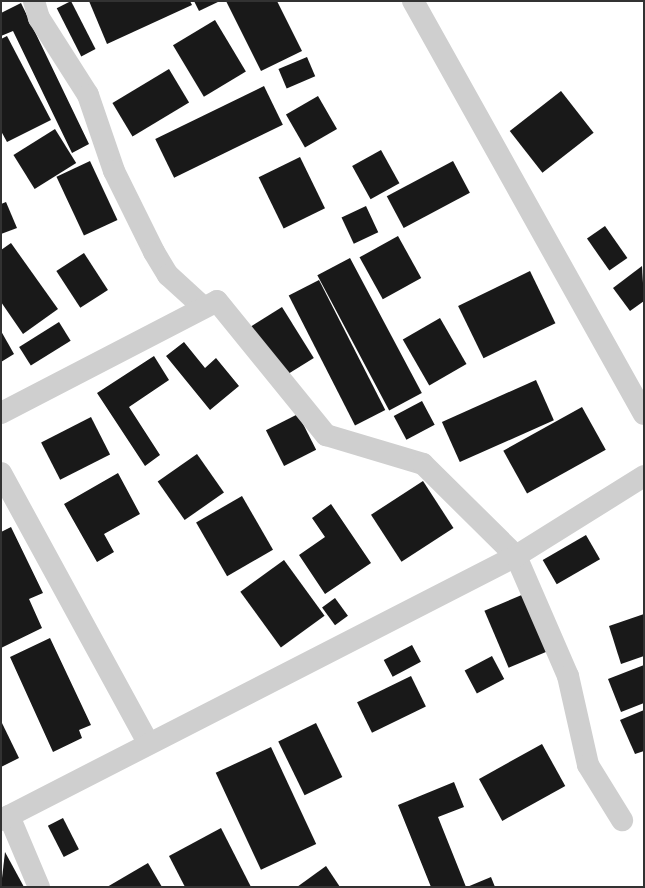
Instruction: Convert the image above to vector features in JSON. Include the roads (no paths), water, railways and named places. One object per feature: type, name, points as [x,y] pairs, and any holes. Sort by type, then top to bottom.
[{"type":"street","points":[[34,1],[88,95],[114,171],[154,252],[168,275],[201,305]]},
{"type":"street","points":[[413,1],[644,414]]},
{"type":"street","points":[[1,413],[201,305],[217,301],[326,435],[423,464],[516,556],[568,676],[588,765],[622,820]]},
{"type":"street","points":[[1,473],[148,743]]},
{"type":"street","points":[[39,887],[5,818],[516,556],[644,476]]}]
